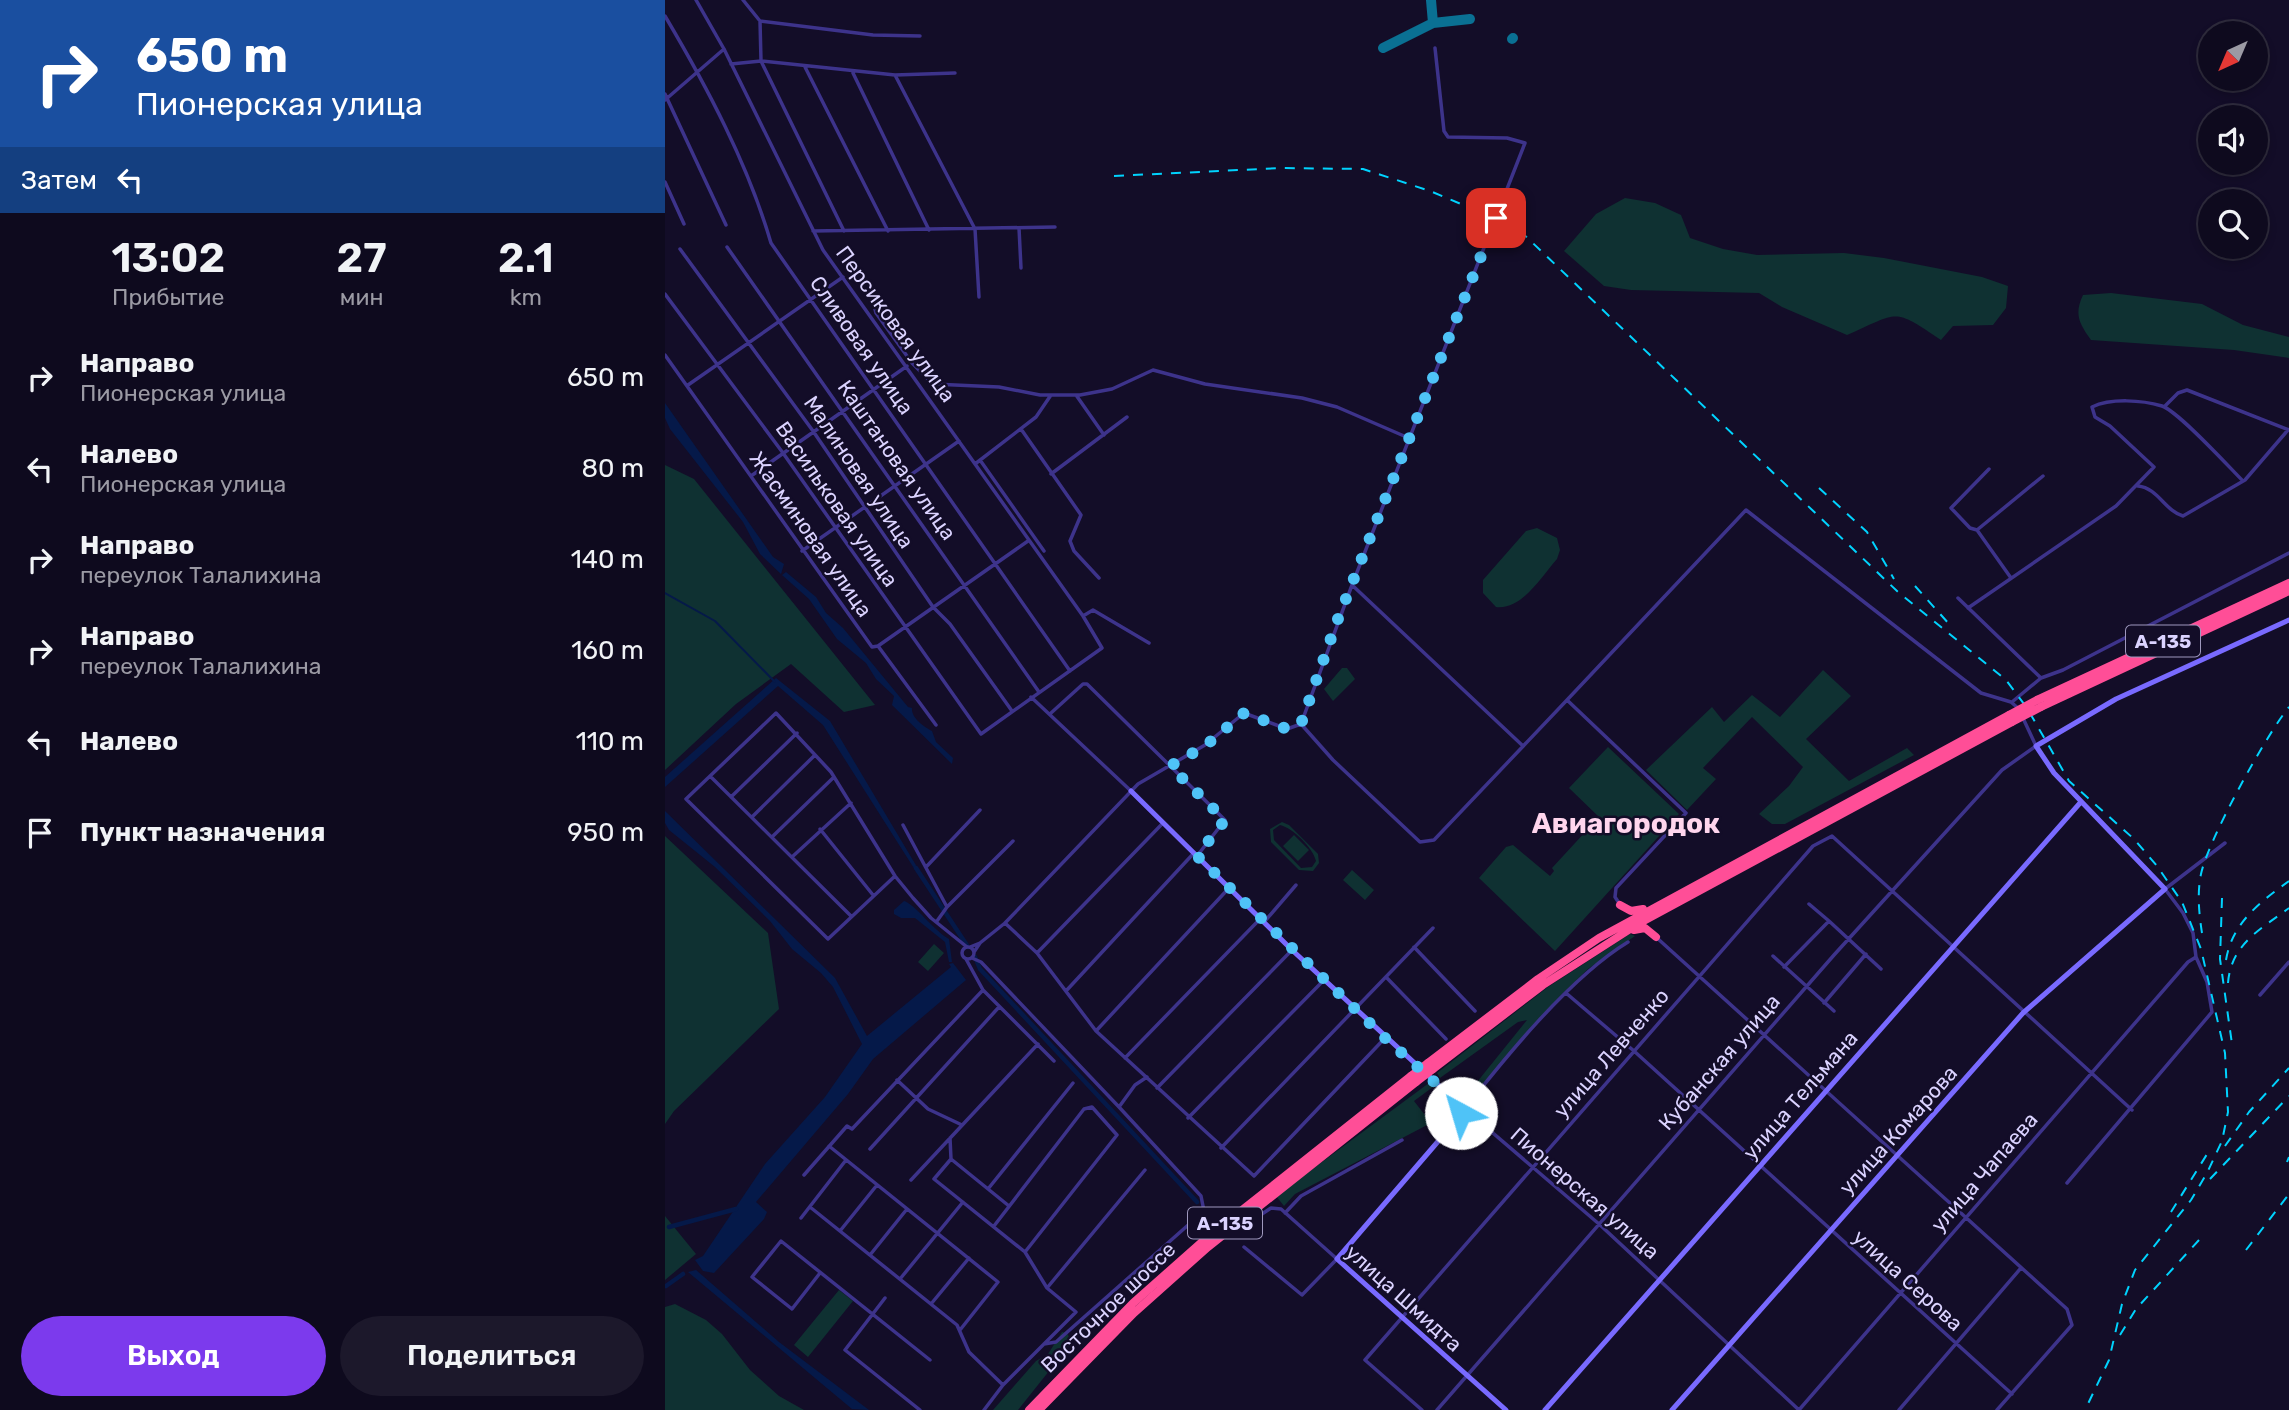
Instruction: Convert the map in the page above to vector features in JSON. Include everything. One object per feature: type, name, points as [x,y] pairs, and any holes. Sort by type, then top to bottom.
[{"type":"highway","name":"А-135","points":[[1414,1079],[1599,937],[2010,718],[2289,583]]},
{"type":"highway","name":"А-135","points":[[2039,704],[2289,591]]},
{"type":"highway","name":"А-135","points":[[1540,982],[1675,904],[1715,877]]},
{"type":"highway","points":[[1621,905],[1635,912],[1664,901]]},
{"type":"highway","points":[[1656,937],[1653,922],[1675,904]]},
{"type":"highway","points":[[1599,937],[1624,918],[1621,905]]},
{"type":"highway","points":[[1611,941],[1641,928],[1656,937]]},
{"type":"highway","name":"Восточное шоссе","points":[[1029,1410],[1125,1310],[1203,1241],[1414,1079]]},
{"type":"highway","name":"Восточное шоссе","points":[[1039,1410],[1116,1330],[1208,1247],[1414,1079]]},
{"type":"street","name":"Персиковая улица","points":[[696,0],[724,49],[813,231],[843,277],[910,364],[959,441],[1083,616],[1102,648],[1070,671]]},
{"type":"street","points":[[743,0],[760,21],[761,61],[844,231]]},
{"type":"street","name":"Сливовая улица","points":[[665,16],[698,72],[762,212],[771,243],[1070,671]]},
{"type":"street","points":[[760,21],[873,35],[920,36]]},
{"type":"street","points":[[1435,48],[1444,131],[1448,137],[1507,138],[1525,143],[1352,585],[1301,724],[1304,731],[1420,842],[1433,839],[1746,510],[1981,694],[2011,702],[2017,707],[2047,766],[2165,889],[2183,913],[2193,933],[2196,957],[2207,982],[2212,1013],[2132,1111],[2067,1183]]},
{"type":"street","points":[[724,49],[666,97],[726,225]]},
{"type":"street","points":[[731,64],[761,61],[853,73],[895,75],[955,73]]},
{"type":"street","points":[[805,66],[888,231]]},
{"type":"street","points":[[853,73],[929,230]]},
{"type":"street","points":[[895,75],[975,229],[979,297]]},
{"type":"street","points":[[665,182],[684,224]]},
{"type":"street","points":[[813,231],[1055,227]]},
{"type":"street","points":[[1019,228],[1021,268]]},
{"type":"street","name":"Каштановая улица","points":[[727,247],[966,583],[1039,692]]},
{"type":"street","name":"Малиновая улица","points":[[680,249],[813,431],[933,607],[950,624],[1012,711]]},
{"type":"street","points":[[688,385],[843,277]]},
{"type":"street","name":"Васильковая улица","points":[[665,293],[783,453],[981,734],[1012,711]]},
{"type":"street","points":[[874,305],[876,313],[910,364],[933,384],[1076,395],[1112,389],[1153,370],[1205,384],[1337,407],[1411,439]]},
{"type":"street","name":"Жасминовая улица","points":[[665,355],[872,647],[878,646],[936,725]]},
{"type":"street","points":[[751,476],[910,364]]},
{"type":"street","points":[[2138,486],[2149,489],[2174,512],[2183,516],[2243,481],[2289,430],[2187,390],[2178,393],[2164,407]]},
{"type":"street","points":[[975,464],[1043,411],[1051,395]]},
{"type":"street","points":[[1076,395],[1104,435]]},
{"type":"street","points":[[1968,607],[2116,506],[2154,467],[2110,426],[2095,417],[2092,408],[2113,401],[2164,407],[2243,481]]},
{"type":"street","points":[[1051,474],[1127,417]]},
{"type":"street","points":[[1021,429],[1081,515],[1069,537],[1074,551],[1100,578]]},
{"type":"street","points":[[802,551],[959,441]]},
{"type":"street","points":[[980,460],[1044,551]]},
{"type":"street","points":[[1989,468],[1951,508],[1970,528],[1977,530],[2011,578]]},
{"type":"street","points":[[1977,530],[2043,476]]},
{"type":"street","points":[[878,646],[1028,541]]},
{"type":"street","points":[[2011,702],[2041,678],[2063,670],[2289,553]]},
{"type":"street","points":[[1352,585],[1523,746]]},
{"type":"street","points":[[1958,598],[2041,678]]},
{"type":"street","points":[[1083,616],[1093,610],[1149,643]]},
{"type":"street","points":[[2036,746],[2125,695],[2289,620]]},
{"type":"street","points":[[1012,711],[1070,671]]},
{"type":"street","points":[[1051,713],[1083,684],[1087,684],[1225,820],[1066,991]]},
{"type":"street","name":"Пионерская улица","points":[[1031,697],[1051,713],[1385,1038],[1599,1224],[1799,1410]]},
{"type":"street","points":[[1567,700],[1686,813],[1616,888],[1615,897],[1621,905]]},
{"type":"street","points":[[895,876],[828,939],[686,799],[776,713],[797,733],[834,777],[895,876],[931,918],[974,952]]},
{"type":"street","points":[[972,958],[980,943],[1005,923],[1131,791],[1205,746],[1244,713],[1287,729],[1301,724]]},
{"type":"street","points":[[731,797],[797,733]]},
{"type":"street","name":"Кубанская улица","points":[[1437,1410],[1805,987],[2002,770],[2036,746]]},
{"type":"street","points":[[752,817],[815,754]]},
{"type":"street","points":[[710,776],[851,916]]},
{"type":"street","points":[[772,837],[834,777]]},
{"type":"street","points":[[792,857],[851,803]]},
{"type":"street","name":"улица Тельмана","points":[[1545,1410],[1758,1165],[2080,803]]},
{"type":"street","points":[[926,866],[980,810]]},
{"type":"street","points":[[1037,953],[1163,822]]},
{"type":"street","points":[[903,825],[947,907]]},
{"type":"street","points":[[820,829],[873,895]]},
{"type":"street","name":"улица Левченко","points":[[1422,1410],[1365,1360],[1812,846],[1832,836],[1892,892]]},
{"type":"street","points":[[937,921],[947,907],[1013,841]]},
{"type":"street","points":[[2165,889],[2225,843]]},
{"type":"street","points":[[1125,1058],[1296,885]]},
{"type":"street","points":[[1096,1031],[1229,888]]},
{"type":"street","name":"улица Комарова","points":[[1672,1410],[2023,1013],[2165,889]]},
{"type":"street","points":[[1892,892],[2132,1111]]},
{"type":"street","points":[[1809,904],[1881,969]]},
{"type":"street","points":[[1784,967],[1829,920]]},
{"type":"street","points":[[1005,923],[1037,953],[1096,1031],[1249,1174],[1255,1175],[1385,1038]]},
{"type":"street","points":[[1221,1148],[1433,928]]},
{"type":"street","points":[[1656,937],[2067,1309],[2072,1325],[1997,1410]]},
{"type":"street","points":[[957,941],[983,990],[1054,1061]]},
{"type":"street","points":[[1244,1247],[1302,1295],[1337,1259],[1566,993],[1588,971],[1628,942]]},
{"type":"street","points":[[962,951],[980,943]]},
{"type":"street","points":[[1414,947],[1475,1011]]},
{"type":"street","points":[[1157,1088],[1292,950]]},
{"type":"street","points":[[1824,1003],[1866,954]]},
{"type":"street","points":[[1773,956],[1834,1011]]},
{"type":"street","name":"улица Чапаева","points":[[1799,1410],[1965,1216],[2188,962],[2196,957]]},
{"type":"street","points":[[966,959],[972,958],[981,962],[1201,1196],[1205,1207],[1201,1215],[1056,1342],[1044,1344]]},
{"type":"street","points":[[2260,995],[2289,962]]},
{"type":"street","points":[[1386,977],[1446,1039]]},
{"type":"street","points":[[1188,1118],[1324,979]]},
{"type":"street","points":[[804,1175],[847,1126],[852,1129],[983,990]]},
{"type":"street","name":"улица Серова","points":[[1566,993],[1635,1051],[1900,1295],[2012,1394]]},
{"type":"street","points":[[870,1149],[999,1007]]},
{"type":"street","points":[[911,1180],[1038,1044]]},
{"type":"street","points":[[1119,1107],[1135,1085],[1147,1077]]},
{"type":"street","points":[[897,1080],[937,1114],[962,1125]]},
{"type":"street","points":[[988,1189],[1073,1083]]},
{"type":"street","points":[[1458,1103],[1460,1115]]},
{"type":"street","points":[[994,1226],[1089,1106],[1117,1135],[1025,1252]]},
{"type":"street","points":[[950,1138],[951,1159],[934,1179],[1025,1252],[1047,1288],[1076,1312],[1003,1385],[984,1410]]},
{"type":"street","points":[[1285,1213],[1301,1196],[1402,1140]]},
{"type":"street","points":[[829,1146],[998,1282],[960,1330]]},
{"type":"street","points":[[951,1159],[1009,1206]]},
{"type":"street","points":[[801,1218],[846,1160]]},
{"type":"street","points":[[1047,1288],[1145,1170]]},
{"type":"street","points":[[840,1231],[877,1185]]},
{"type":"street","points":[[900,1279],[963,1202]]},
{"type":"street","points":[[810,1207],[960,1330],[969,1352],[1003,1385]]},
{"type":"street","name":"улица Шмидта","points":[[1247,1224],[1271,1208],[1281,1209],[1506,1410]]},
{"type":"street","points":[[870,1255],[907,1209]]},
{"type":"street","points":[[820,1273],[792,1309],[752,1277],[781,1241],[930,1360]]},
{"type":"street","points":[[931,1304],[969,1258]]},
{"type":"street","points":[[1899,1410],[2021,1268]]},
{"type":"street","points":[[885,1298],[845,1350],[920,1410]]},
{"type":"green space","points":[[1625,198],[1655,203],[1681,215],[1690,238],[1723,249],[1757,255],[1844,253],[1982,277],[2008,286],[2006,308],[1993,325],[1953,326],[1941,340],[1913,322],[1895,316],[1847,335],[1782,307],[1759,293],[1631,290],[1604,286],[1564,251],[1596,214]]},
{"type":"green space","points":[[2111,293],[2202,304],[2243,325],[2289,337],[2289,358],[2234,350],[2091,340],[2078,313],[2083,295]]},
{"type":"green space","points":[[665,465],[694,479],[875,705],[844,712],[791,664],[736,704],[665,770]]},
{"type":"green space","points":[[1537,528],[1557,538],[1560,550],[1557,559],[1523,598],[1505,607],[1496,607],[1483,593],[1483,580],[1526,531]]},
{"type":"green space","points":[[1342,668],[1347,668],[1355,679],[1333,701],[1324,689]]},
{"type":"green space","points":[[1823,670],[1851,696],[1806,739],[1849,781],[1907,748],[1914,755],[1785,824],[1772,824],[1759,814],[1789,786],[1803,767],[1752,717],[1703,768],[1716,779],[1687,810],[1646,770],[1712,707],[1724,722],[1752,695],[1780,717]]},
{"type":"green space","points":[[1608,747],[1679,814],[1555,951],[1479,878],[1506,847],[1513,845],[1550,876],[1554,871],[1552,868],[1599,817],[1569,788]]},
{"type":"green space","points":[[1282,822],[1289,825],[1318,854],[1319,863],[1313,871],[1299,870],[1271,842],[1270,829]],"holes":[[[1280,825],[1311,850],[1316,861],[1312,867],[1301,868],[1274,840],[1273,830]]]},
{"type":"green space","points":[[1294,835],[1309,850],[1298,861],[1283,846]]},
{"type":"green space","points":[[665,836],[768,933],[779,1009],[674,1111],[665,1124]]},
{"type":"green space","points":[[1352,870],[1374,890],[1365,900],[1343,880]]},
{"type":"green space","points":[[1630,934],[1635,936],[1588,969],[1561,995],[1477,1093],[1473,1087],[1527,1020],[1518,1022],[1440,1078],[1437,1073],[1548,987]]},
{"type":"green space","points":[[934,944],[944,953],[928,971],[918,962]]},
{"type":"green space","points":[[1429,1083],[1433,1087],[1414,1101],[1428,1119],[1451,1107],[1454,1111],[1295,1194],[1284,1206],[1276,1196]]},
{"type":"green space","points":[[665,1216],[696,1254],[665,1280]]},
{"type":"green space","points":[[839,1290],[853,1301],[808,1357],[794,1345]]},
{"type":"green space","points":[[675,1304],[706,1320],[722,1334],[750,1370],[779,1396],[804,1410],[665,1410],[665,1307]]},
{"type":"green space","points":[[1062,1332],[1067,1333],[1071,1341],[1069,1346],[1018,1410],[993,1410],[1036,1361],[1048,1354]]},
{"type":"water","points":[[665,403],[773,557],[784,564],[781,574],[760,554],[743,522],[670,429],[665,418]]},
{"type":"water","points":[[786,572],[816,597],[826,613],[843,628],[908,707],[912,708],[916,719],[932,731],[936,742],[953,758],[952,764],[892,705],[894,696],[876,679],[866,663],[837,639],[809,599],[782,575]]},
{"type":"water","points":[[776,678],[830,721],[920,872],[917,873],[823,725],[778,686],[665,787],[665,777]]},
{"type":"water","points":[[665,811],[835,978],[867,1036],[951,967],[949,964],[953,963],[966,980],[873,1059],[848,1094],[756,1202],[767,1212],[764,1219],[714,1273],[703,1271],[695,1260],[703,1256],[765,1164],[825,1097],[862,1044],[833,987],[821,973],[792,949],[770,921],[715,867],[669,830],[665,823]]},
{"type":"water","points":[[904,901],[949,939],[952,962],[949,962],[945,942],[915,918],[901,918],[894,914],[894,910]]},
{"type":"water","points":[[696,1270],[779,1342],[869,1410],[852,1409],[688,1272]]},
{"type":"waterway","points":[[665,593],[715,621],[775,682]]},
{"type":"waterway","points":[[916,868],[968,947]]},
{"type":"waterway","points":[[975,957],[980,969],[1197,1202]]},
{"type":"waterway","points":[[669,1227],[736,1209]]},
{"type":"waterway","points":[[666,1286],[683,1274]]},
{"type":"taxiway","points":[[1383,48],[1433,23],[1431,0]]},
{"type":"taxiway","points":[[1433,23],[1470,19]]},
{"type":"railway","points":[[1114,176],[1282,168],[1363,169],[1430,191],[1516,227],[1898,592],[2006,680],[2027,708],[2069,781],[2134,839],[2157,866],[2182,902],[2201,949],[2225,1053],[2228,1112],[2222,1141],[2207,1173],[2191,1200],[2135,1270],[2122,1304],[2109,1360],[2085,1410]]},
{"type":"railway","points":[[1819,488],[1867,532],[1894,579]]},
{"type":"railway","points":[[1915,586],[1950,625]]},
{"type":"railway","points":[[2202,933],[2199,889],[2206,858],[2239,788],[2289,707]]},
{"type":"railway","points":[[2226,960],[2229,947],[2241,924],[2258,905],[2289,881]]},
{"type":"railway","points":[[2222,898],[2220,959],[2232,1044]]},
{"type":"railway","points":[[2228,983],[2230,969],[2241,948],[2258,931],[2289,908]]},
{"type":"railway","points":[[2225,1146],[2249,1112],[2289,1068]]},
{"type":"railway","points":[[2210,1179],[2289,1096]]},
{"type":"railway","points":[[2171,1212],[2209,1151]]},
{"type":"railway","points":[[2287,1162],[2289,1157]]},
{"type":"railway","points":[[2246,1250],[2289,1194]]},
{"type":"railway","points":[[2120,1335],[2136,1309],[2199,1240]]},
{"type":"district","name":"Авиагородок","points":[[1626,823]]},
{"type":"route","points":[[1461,1113],[1458,1103],[1292,950],[1197,856],[1225,824],[1225,820],[1170,766],[1205,746],[1244,713],[1287,729],[1294,729],[1301,724],[1336,624],[1496,218]]}]
